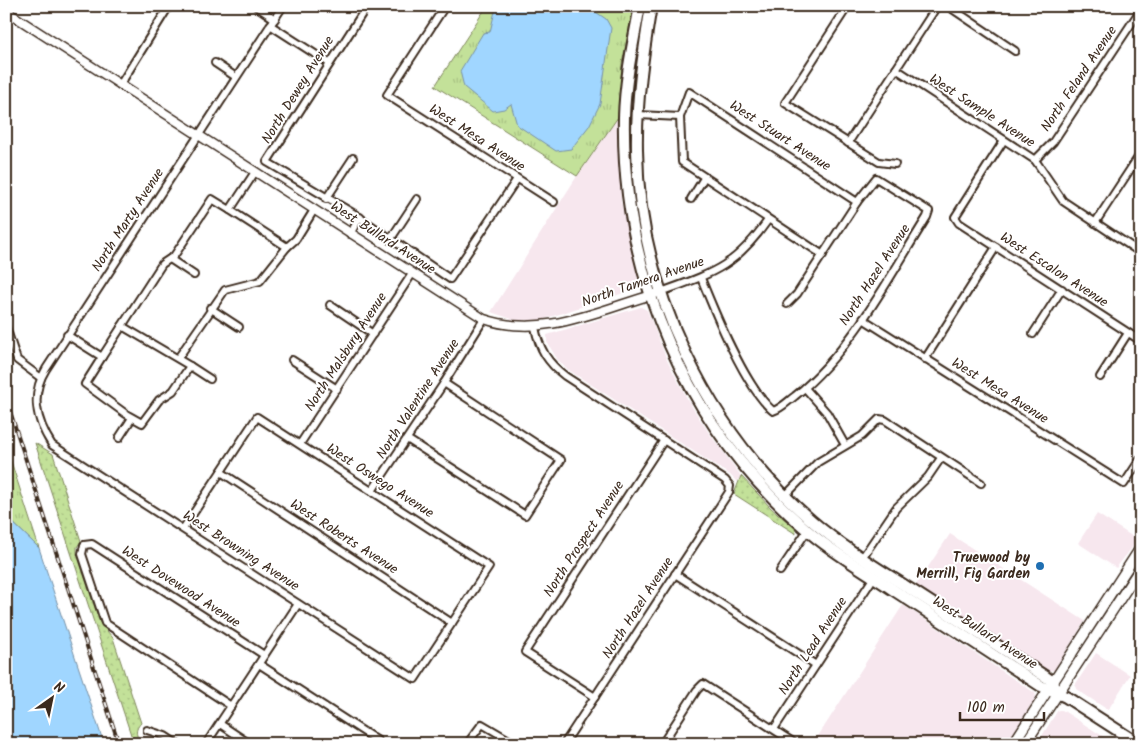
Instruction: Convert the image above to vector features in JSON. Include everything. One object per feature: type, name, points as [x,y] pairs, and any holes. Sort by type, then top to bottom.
[{"type":"main road","points":[[640,6],[626,88],[625,172],[634,232],[649,295],[668,344],[707,417],[729,447],[781,499]]},
{"type":"main road","points":[[651,6],[640,84],[637,150],[642,216],[661,292],[684,350],[713,402],[781,499]]},
{"type":"main road","name":"West Bullard Avenue","points":[[781,499],[807,530],[874,577],[921,608],[1053,688],[1139,744]]},
{"type":"main road","name":"West Bullard Avenue","points":[[781,499],[862,558],[970,628],[1053,688]]},
{"type":"main road","points":[[807,530],[815,531],[825,537],[832,537]]},
{"type":"main road","points":[[1025,744],[1053,688],[1141,547]]},
{"type":"main road","points":[[1013,744],[1053,688],[1106,620],[1141,566]]},
{"type":"main road","points":[[1106,620],[1106,612],[1124,582],[1127,568]]},
{"type":"main road","points":[[955,628],[966,632],[970,628]]},
{"type":"street","points":[[7,12],[10,6]]},
{"type":"street","points":[[120,85],[169,6]]},
{"type":"street","points":[[256,6],[274,19]]},
{"type":"street","name":"North Marty Avenue","points":[[41,378],[67,335],[283,6]]},
{"type":"street","name":"North Dewey Avenue","points":[[267,162],[367,6]]},
{"type":"street","name":"West Mesa Avenue","points":[[445,6],[387,95],[554,202]]},
{"type":"street","points":[[848,6],[785,103],[879,162],[895,164]]},
{"type":"street","points":[[848,143],[937,6]]},
{"type":"street","points":[[948,6],[1016,51]]},
{"type":"street","name":"North Feland Avenue","points":[[1035,160],[1053,142],[1141,9]]},
{"type":"street","name":"West Bullard Avenue","points":[[7,12],[484,319],[502,325],[535,327]]},
{"type":"street","points":[[270,26],[329,63]]},
{"type":"street","points":[[215,63],[236,77]]},
{"type":"street","name":"West Sample Avenue","points":[[896,69],[1035,160],[1063,201],[1141,254]]},
{"type":"street","name":"West Stuart Avenue","points":[[680,117],[689,92],[857,202]]},
{"type":"street","points":[[638,115],[680,117],[682,162],[823,255]]},
{"type":"street","name":"West Escalon Avenue","points":[[1004,140],[955,218],[962,226],[1141,341]]},
{"type":"street","points":[[1095,223],[1141,153]]},
{"type":"street","points":[[326,198],[353,158]]},
{"type":"street","name":"West Bullard Avenue","points":[[267,162],[360,217],[390,240],[450,279],[517,179]]},
{"type":"street","points":[[230,210],[255,172]]},
{"type":"street","points":[[691,199],[704,178]]},
{"type":"street","name":"North Hazel Avenue","points":[[701,278],[730,344],[749,378],[773,411],[779,409],[805,388],[834,357],[863,319],[929,211],[876,178],[857,202]]},
{"type":"street","points":[[190,366],[173,391],[158,400],[142,423],[132,418],[85,384],[162,264],[174,256],[212,199],[287,248]]},
{"type":"street","points":[[390,240],[417,199]]},
{"type":"street","points":[[787,304],[797,294],[857,202]]},
{"type":"street","points":[[178,358],[210,308],[225,290],[260,281],[296,239],[314,210]]},
{"type":"street","points":[[350,234],[360,217]]},
{"type":"street","name":"North Tamera Avenue","points":[[535,327],[550,326],[701,278],[739,256],[768,220]]},
{"type":"street","points":[[925,359],[996,247]]},
{"type":"street","points":[[170,259],[194,275]]},
{"type":"street","name":"North Malsbury Avenue","points":[[300,444],[412,274]]},
{"type":"street","points":[[1033,334],[1062,289]]},
{"type":"street","points":[[330,305],[373,334]]},
{"type":"street","points":[[210,308],[239,327]]},
{"type":"street","name":"North Valentine Avenue","points":[[372,491],[484,319]]},
{"type":"street","name":"West Mesa Avenue","points":[[863,319],[1124,484],[1141,458]]},
{"type":"street","points":[[122,326],[210,379]]},
{"type":"street","points":[[6,327],[17,360],[41,378]]},
{"type":"street","points":[[535,327],[540,346],[554,367],[664,440]]},
{"type":"street","points":[[1100,377],[1128,333]]},
{"type":"street","points":[[67,335],[102,357]]},
{"type":"street","points":[[292,360],[337,389]]},
{"type":"street","name":"West Browning Avenue","points":[[41,378],[37,386],[36,409],[44,432],[52,445],[415,679],[452,623]]},
{"type":"street","points":[[407,439],[525,515],[560,460],[444,383]]},
{"type":"street","points":[[805,388],[827,413],[845,445]]},
{"type":"street","name":"West Oswego Avenue","points":[[221,472],[257,417],[488,566],[452,623]]},
{"type":"street","points":[[119,438],[132,418]]},
{"type":"street","points":[[781,499],[818,462],[862,436],[879,419],[885,420],[981,483]]},
{"type":"street","name":"North Hazel Avenue","points":[[564,744],[729,492],[730,486],[725,480],[664,440]]},
{"type":"street","name":"North Prospect Avenue","points":[[595,697],[525,652],[664,440]]},
{"type":"street","points":[[862,558],[896,508],[928,477],[941,458]]},
{"type":"street","points":[[184,529],[221,472]]},
{"type":"street","name":"West Roberts Avenue","points":[[221,472],[452,623]]},
{"type":"street","points":[[780,571],[807,530]]},
{"type":"street","name":"West Dovewood Avenue","points":[[231,706],[105,623],[82,554],[84,545],[92,544],[264,655]]},
{"type":"street","points":[[675,574],[816,665]]},
{"type":"street","name":"North Lead Avenue","points":[[774,729],[874,577]]},
{"type":"street","points":[[206,744],[298,604]]},
{"type":"street","points":[[259,664],[377,742]]},
{"type":"street","points":[[662,744],[703,684],[796,744]]},
{"type":"street","points":[[220,724],[250,744]]},
{"type":"street","points":[[467,744],[482,724],[516,744]]},
{"type":"street","points":[[147,730],[165,736],[178,744]]},
{"type":"shaded area","points":[[618,117],[621,201],[639,284],[636,289],[541,320],[515,320],[491,312],[577,176]]},
{"type":"shaded area","points":[[641,307],[647,310],[667,360],[689,402],[741,476],[737,482],[730,475],[567,369],[557,359],[547,342],[547,335]]},
{"type":"shaded area","points":[[1097,514],[1138,540],[1116,568],[1078,543]]},
{"type":"shaded area","points":[[950,534],[1085,621],[1054,670],[1048,671],[916,585]]},
{"type":"shaded area","points":[[903,605],[1035,693],[1036,697],[1006,744],[813,744]]},
{"type":"shaded area","points":[[1096,653],[1130,675],[1108,710],[1076,689],[1075,685]]},
{"type":"shaded area","points":[[1058,710],[1062,710],[1115,744],[1037,744]]},
{"type":"green space","points":[[487,6],[621,6],[632,13],[622,64],[618,117],[577,176],[435,86]]},
{"type":"green space","points":[[35,443],[53,454],[81,541],[77,547],[77,554],[100,623],[113,638],[141,723],[136,732],[138,738],[147,744],[134,744]]},
{"type":"green space","points":[[6,446],[39,548],[6,516]]},
{"type":"green space","points":[[741,476],[771,508],[795,528],[796,534],[734,494]]},
{"type":"water","points":[[498,6],[587,6],[606,19],[611,28],[600,104],[589,126],[571,149],[556,151],[517,125],[511,104],[504,109],[493,111],[464,87],[460,71],[483,33],[490,32]]},
{"type":"water","points":[[6,516],[39,548],[104,744],[6,744]]},
{"type":"railway","points":[[6,399],[119,744]]},
{"type":"place","name":"Truewood by Merrill, Fig Garden","points":[[1040,566]]}]
